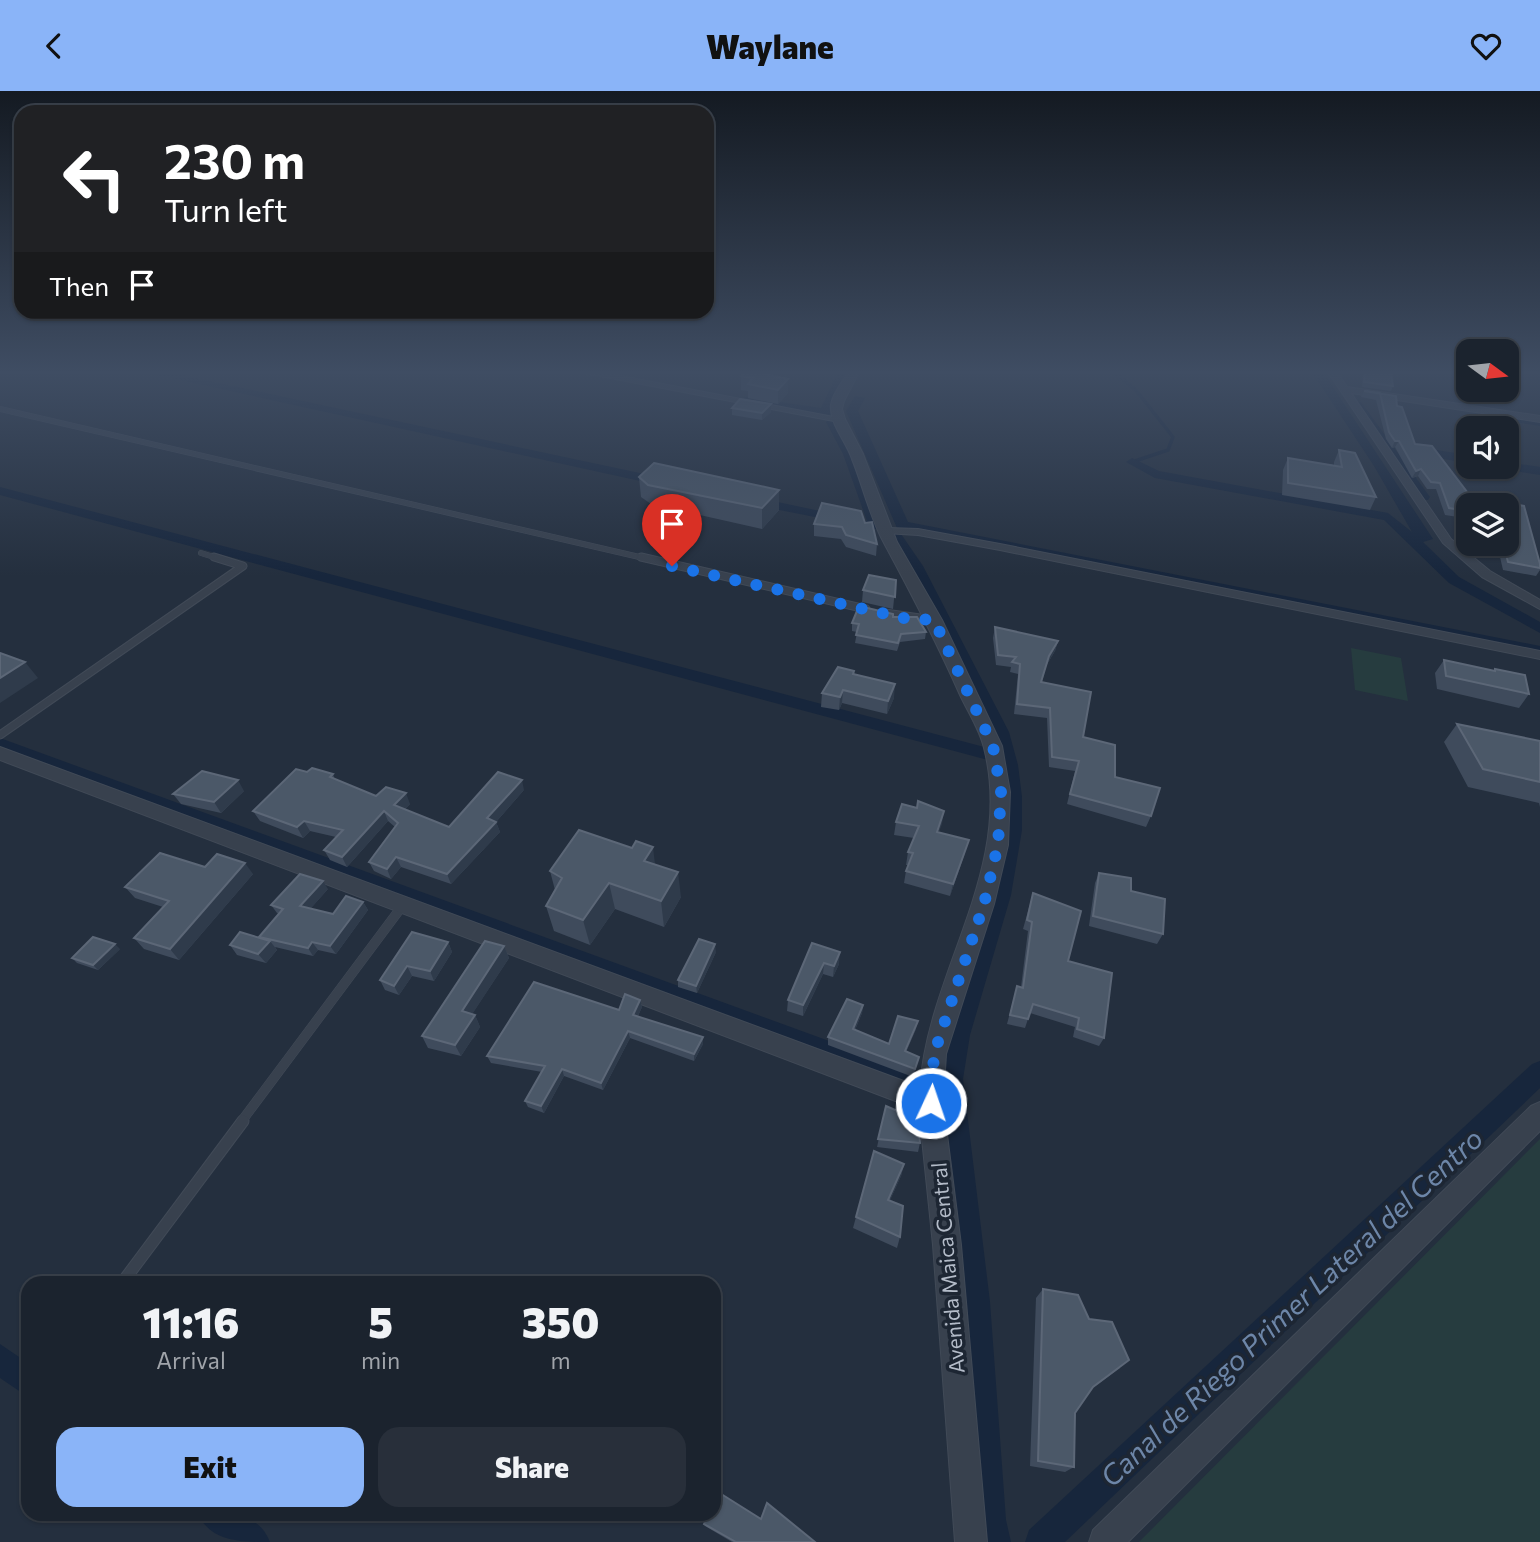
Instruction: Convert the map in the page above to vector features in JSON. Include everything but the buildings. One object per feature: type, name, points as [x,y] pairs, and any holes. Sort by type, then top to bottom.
[{"type":"street","name":"Avenida Maica Central","points":[[848,440],[888,531],[890,543],[903,561],[934,620],[993,746],[1001,792],[995,857],[984,904],[934,1054],[931,1103],[947,1245],[971,1542]]},
{"type":"street","points":[[1378,440],[1447,541],[1486,574],[1540,605]]},
{"type":"street","points":[[888,531],[911,531],[1000,547],[1540,655]]},
{"type":"street","points":[[0,753],[404,902],[931,1103]]},
{"type":"street","points":[[1105,1542],[1540,1114]]},
{"type":"lane","points":[[135,440],[722,578],[904,618],[934,620]]},
{"type":"lane","points":[[0,735],[243,566],[201,553]]},
{"type":"lane","points":[[127,1276],[404,902]]},
{"type":"green space","points":[[1351,648],[1401,658],[1408,701],[1355,690]]},
{"type":"green space","points":[[1540,1139],[1540,1542],[1139,1542]]},
{"type":"waterway","points":[[465,440],[663,482]]},
{"type":"waterway","points":[[754,501],[876,527],[841,440]]},
{"type":"waterway","points":[[865,440],[902,525],[1540,651]]},
{"type":"waterway","points":[[1132,462],[1168,450],[1172,440]]},
{"type":"waterway","points":[[1362,440],[1418,531],[1426,539]]},
{"type":"waterway","points":[[1382,440],[1423,497]]},
{"type":"waterway","points":[[1411,450],[1456,457]]},
{"type":"waterway","points":[[1132,462],[1155,474],[1388,517],[1454,580],[1540,628]]},
{"type":"waterway","points":[[1519,468],[1540,471]]},
{"type":"waterway","points":[[0,491],[988,754]]},
{"type":"waterway","name":"Canal de Riego Primer Lateral del Centro","points":[[896,537],[916,566],[1000,732],[1009,765],[1013,797],[1008,863],[1001,895],[953,1057],[951,1079],[976,1302],[990,1520],[995,1542]]},
{"type":"waterway","points":[[0,744],[914,1083]]},
{"type":"waterway","name":"Canal de Riego Primer Lateral del Centro","points":[[1041,1542],[1540,1072]]},
{"type":"waterway","points":[[0,1359],[21,1376]]},
{"type":"waterway","points":[[224,1521],[254,1542]]},
{"type":"route","points":[[672,566],[904,618],[934,620],[993,746],[1001,792],[998,845],[984,904],[934,1054],[931,1103]]}]
